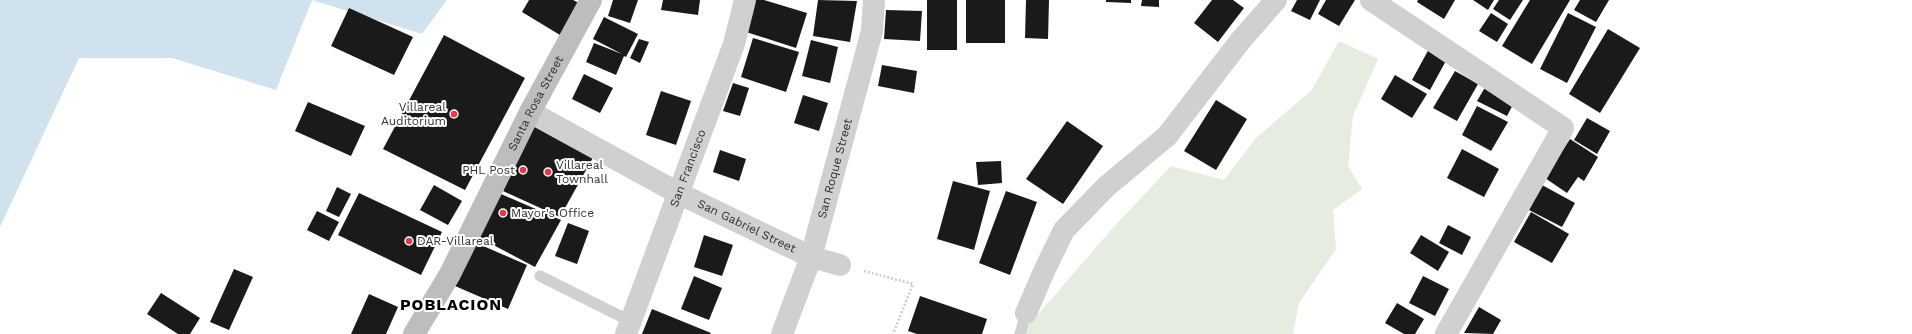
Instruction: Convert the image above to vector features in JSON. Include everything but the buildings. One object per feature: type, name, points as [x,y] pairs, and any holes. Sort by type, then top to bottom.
[{"type":"street","name":"Santa Rosa Street","points":[[414,334],[450,274],[530,112],[591,0]]},
{"type":"street","name":"San Francisco","points":[[628,327],[734,44],[745,0]]},
{"type":"street","name":"San Roque Street","points":[[782,334],[811,257],[872,31],[874,0]]},
{"type":"street","points":[[1026,313],[1064,230],[1107,186],[1167,136],[1241,40],[1276,0]]},
{"type":"street","points":[[1371,0],[1563,128],[1446,334]]},
{"type":"street","name":"San Gabriel Street","points":[[530,112],[678,193],[811,257],[840,265]]},
{"type":"lane","points":[[540,276],[628,327]]},
{"type":"lane","points":[[1020,334],[1026,313]]},
{"type":"path","points":[[840,265],[913,284],[893,334]]},
{"type":"shaded area","points":[[1339,41],[1378,59],[1353,116],[1348,166],[1362,189],[1333,210],[1336,249],[1299,303],[1293,334],[1021,334],[1112,229],[1171,166],[1224,180],[1256,138],[1312,90]]},
{"type":"water","points":[[0,0],[312,0],[276,90],[172,58],[79,58],[0,227]]},
{"type":"water","points":[[312,0],[447,0],[422,34]]},
{"type":"place","name":"Villareal Auditorium","points":[[454,114]]},
{"type":"place","name":"PHL Post","points":[[523,170]]},
{"type":"place","name":"Villareal Townhall","points":[[548,172]]},
{"type":"place","name":"Mayor's Office","points":[[503,213]]},
{"type":"place","name":"DAR-Villareal","points":[[409,241]]},
{"type":"district","name":"POBLACION","points":[[451,304]]}]
